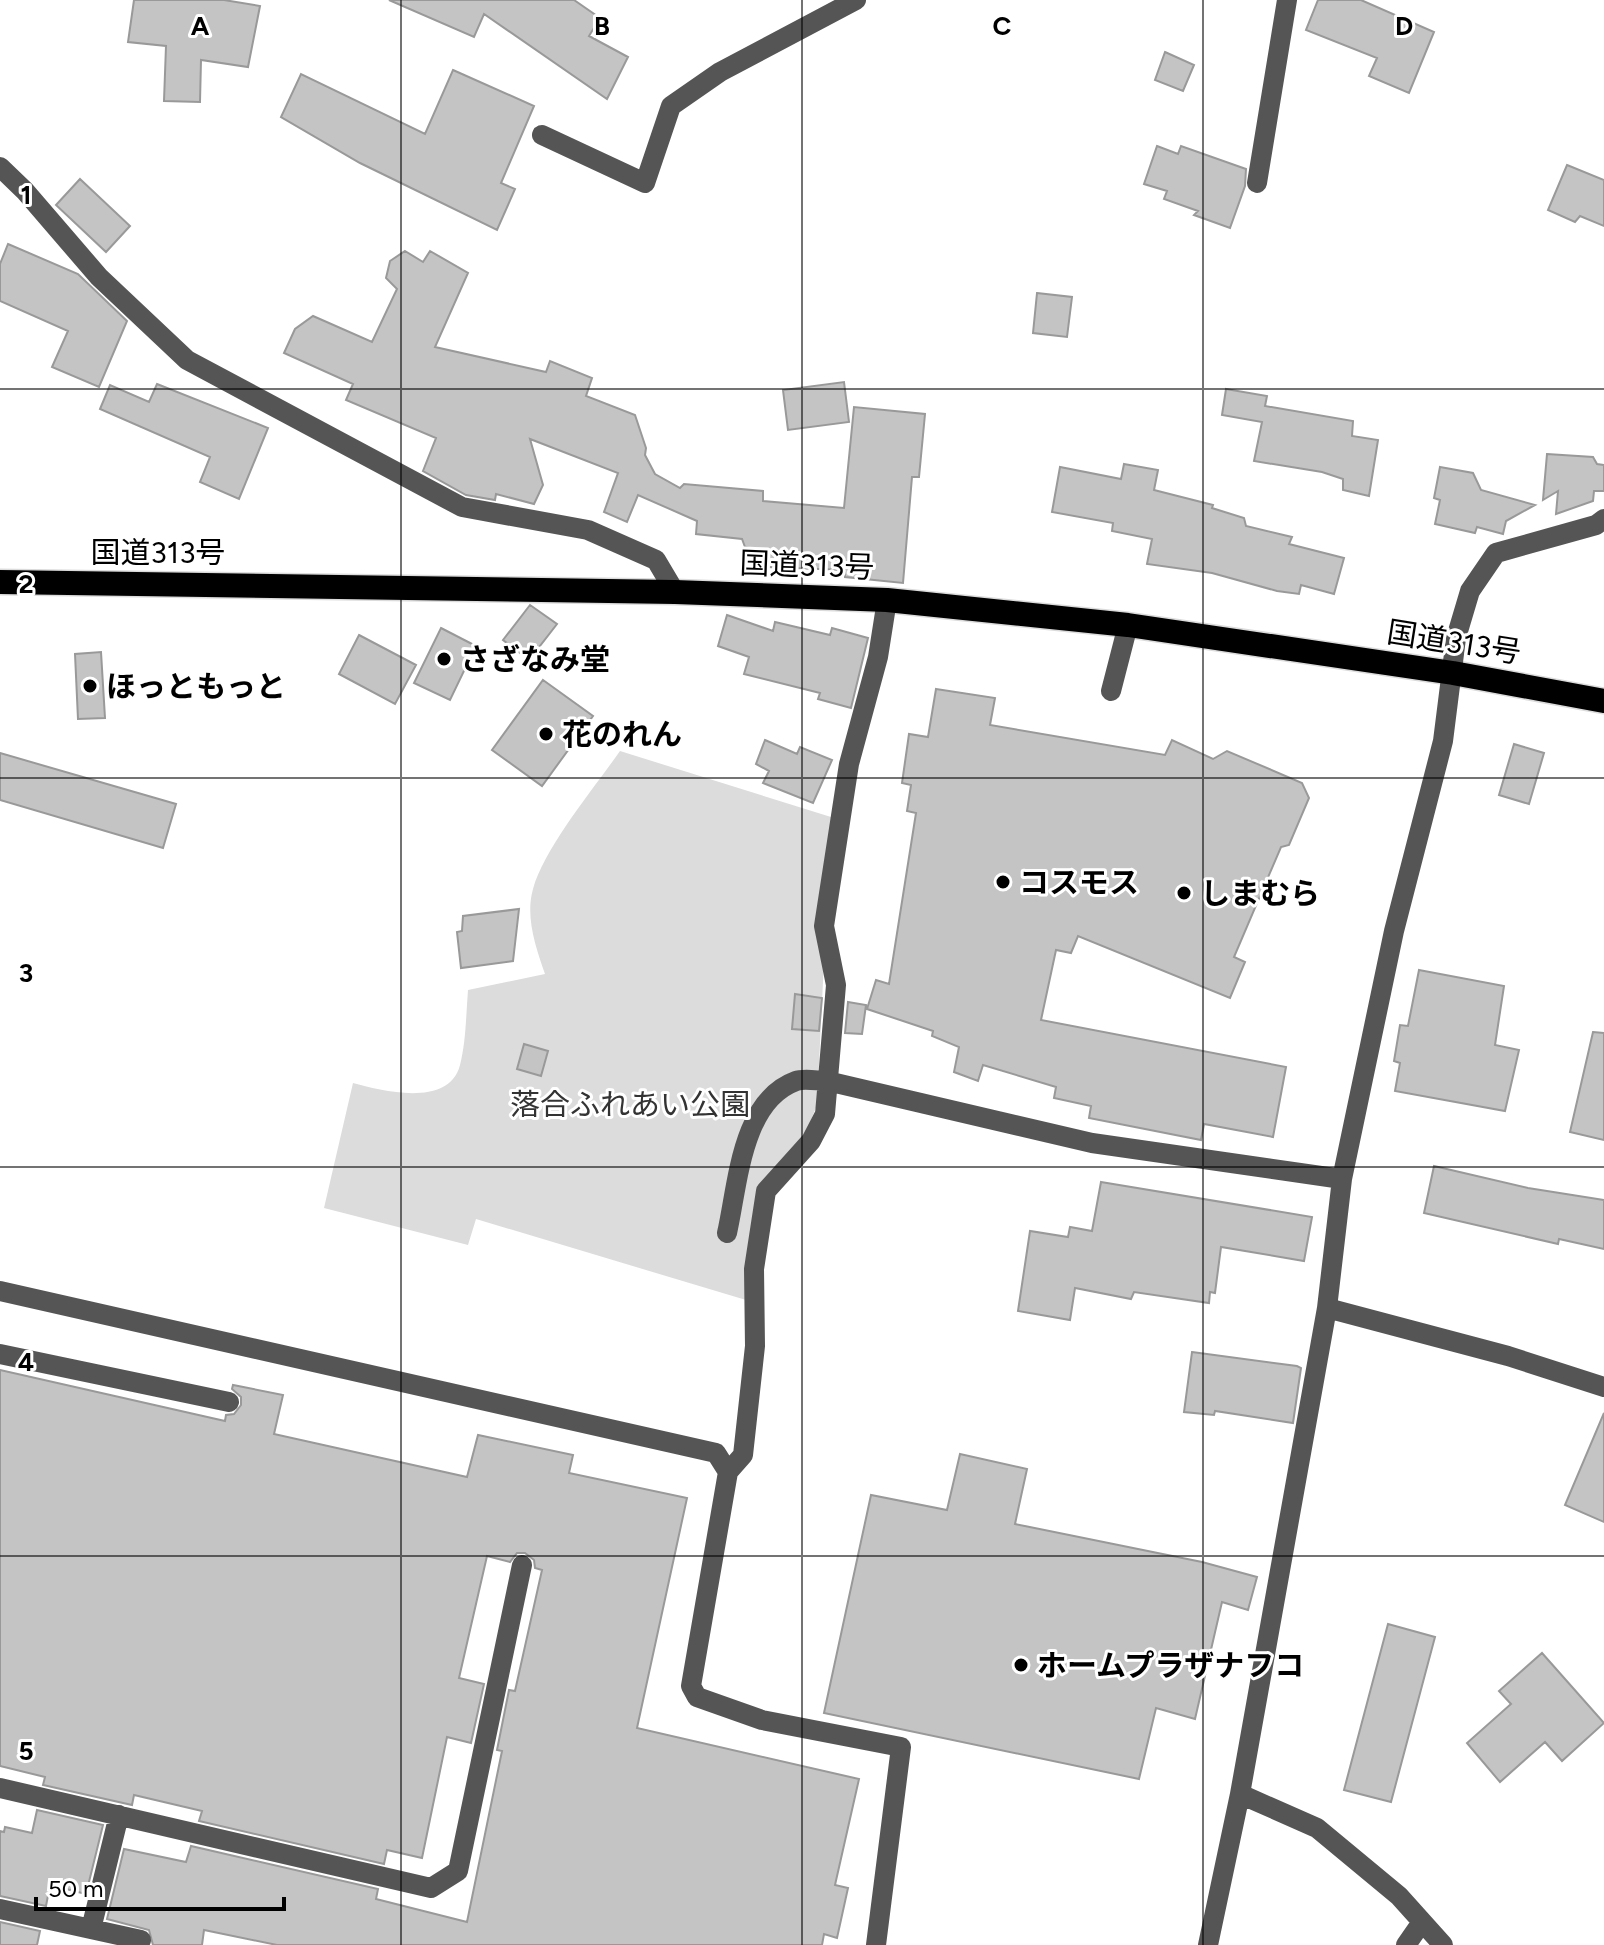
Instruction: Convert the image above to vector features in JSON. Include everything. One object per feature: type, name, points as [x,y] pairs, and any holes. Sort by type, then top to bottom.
[{"type":"highway","name":"国道313号","points":[[0,582],[675,592],[887,600],[1128,625],[1453,673],[1604,701]]},
{"type":"street","points":[[810,0],[822,18]]},
{"type":"street","points":[[542,135],[645,183],[671,106],[720,72],[856,0]]},
{"type":"street","points":[[1257,183],[1287,0]]},
{"type":"street","points":[[0,167],[25,191],[99,277],[187,360],[462,507],[588,530],[656,560],[675,592]]},
{"type":"street","points":[[1208,1945],[1240,1794],[1327,1308],[1342,1179],[1394,931],[1443,741],[1456,638],[1470,591],[1496,553],[1596,525],[1604,519]]},
{"type":"street","points":[[876,1945],[901,1747],[762,1720],[697,1697],[691,1686],[728,1472],[743,1455],[755,1346],[754,1269],[766,1191],[818,1128],[825,1114],[836,985],[824,926],[849,764],[878,657],[887,600]]},
{"type":"street","points":[[1111,691],[1128,625]]},
{"type":"street","points":[[727,1233],[752,1126],[771,1098],[798,1080],[827,1081],[1092,1143],[1342,1179]]},
{"type":"street","points":[[0,1291],[716,1453],[728,1472]]},
{"type":"street","points":[[1327,1308],[1508,1356],[1604,1387]]},
{"type":"street","points":[[0,1354],[229,1402]]},
{"type":"street","points":[[0,1788],[431,1888],[458,1871],[522,1565]]},
{"type":"street","points":[[1240,1794],[1317,1828],[1399,1896],[1443,1945]]},
{"type":"street","points":[[91,1929],[119,1815]]},
{"type":"street","points":[[0,1909],[141,1940]]},
{"type":"street","points":[[1406,1945],[1422,1922]]},
{"type":"green space","name":"落合ふれあい公園","points":[[620,751],[831,817],[817,1105],[805,1135],[763,1183],[746,1300],[476,1219],[468,1245],[324,1208],[353,1083],[380,1090],[413,1093],[443,1087],[453,1078],[460,1065],[468,990],[545,974],[531,921],[533,889],[559,837]]},
{"type":"building","points":[[134,0],[224,0],[260,6],[248,67],[201,60],[200,102],[164,101],[166,46],[128,42]]},
{"type":"building","points":[[389,0],[574,0],[600,18],[589,36],[628,57],[607,99],[484,14],[474,37]]},
{"type":"building","points":[[1318,0],[1361,0],[1434,32],[1409,93],[1369,76],[1377,58],[1306,30]]},
{"type":"building","points":[[1165,52],[1194,65],[1183,91],[1155,80]]},
{"type":"building","points":[[453,70],[534,106],[501,183],[515,189],[497,230],[360,163],[281,117],[301,74],[425,134]]},
{"type":"building","points":[[1157,146],[1178,154],[1181,146],[1246,169],[1245,186],[1230,228],[1194,215],[1198,211],[1164,199],[1167,191],[1144,184]]},
{"type":"building","points":[[1567,165],[1604,180],[1604,226],[1580,216],[1575,222],[1548,210]]},
{"type":"building","points":[[80,179],[130,226],[106,252],[56,205]]},
{"type":"building","points":[[8,244],[78,274],[127,321],[99,387],[52,367],[68,331],[0,301],[0,264]]},
{"type":"building","points":[[405,251],[423,262],[430,251],[468,273],[435,347],[546,372],[550,361],[592,378],[586,396],[635,415],[646,448],[645,455],[655,474],[680,488],[684,484],[763,491],[763,501],[844,508],[854,407],[925,414],[919,477],[912,477],[903,583],[845,577],[845,570],[767,567],[767,553],[745,547],[742,539],[696,534],[697,521],[638,495],[627,522],[604,512],[618,473],[530,439],[543,485],[534,504],[496,494],[495,500],[466,495],[423,471],[436,438],[346,400],[353,384],[284,353],[295,329],[313,316],[372,342],[397,289],[386,278],[390,261]]},
{"type":"building","points":[[1037,293],[1072,297],[1067,337],[1033,333]]},
{"type":"building","points":[[844,382],[849,422],[788,430],[783,390]]},
{"type":"building","points":[[157,384],[268,428],[239,499],[200,482],[210,457],[100,409],[110,385],[149,402]]},
{"type":"building","points":[[1226,389],[1267,396],[1265,406],[1353,421],[1352,436],[1378,440],[1369,496],[1343,490],[1343,479],[1322,472],[1254,461],[1262,422],[1222,415]]},
{"type":"building","points":[[1547,454],[1593,457],[1597,464],[1604,465],[1604,491],[1594,491],[1593,501],[1556,514],[1558,491],[1543,500]]},
{"type":"building","points":[[1124,464],[1158,470],[1154,490],[1213,505],[1212,508],[1244,518],[1246,526],[1292,537],[1289,544],[1344,558],[1334,594],[1301,585],[1299,594],[1277,591],[1212,573],[1147,564],[1152,539],[1112,531],[1113,523],[1052,512],[1060,467],[1121,479]]},
{"type":"building","points":[[1440,467],[1473,473],[1481,490],[1535,505],[1506,521],[1503,534],[1477,527],[1475,533],[1435,524],[1440,500],[1434,498]]},
{"type":"building","points":[[530,605],[557,624],[529,660],[503,640]]},
{"type":"building","points":[[727,615],[773,631],[775,622],[830,635],[832,628],[868,638],[851,708],[818,699],[820,693],[744,674],[749,657],[718,646]]},
{"type":"building","points":[[441,628],[476,646],[450,700],[414,683]]},
{"type":"building","points":[[359,635],[416,665],[395,704],[339,674]]},
{"type":"building","name":"ほっともっと","points":[[101,652],[105,718],[78,719],[75,654]]},
{"type":"building","points":[[543,680],[593,716],[542,786],[492,750]]},
{"type":"building","points":[[936,689],[995,698],[990,725],[1165,755],[1172,740],[1213,759],[1227,751],[1302,783],[1309,798],[1289,845],[1281,847],[1234,957],[1245,962],[1230,998],[1078,936],[1071,953],[1056,950],[1041,1020],[1286,1067],[1273,1137],[1204,1124],[1201,1140],[1089,1118],[1091,1106],[1054,1098],[1056,1087],[983,1065],[978,1081],[954,1072],[959,1047],[932,1036],[933,1031],[867,1009],[876,980],[889,984],[916,813],[907,811],[911,785],[902,783],[909,734],[928,737]]},
{"type":"building","points":[[765,740],[797,754],[800,747],[832,760],[813,803],[763,783],[769,771],[756,764]]},
{"type":"building","points":[[1514,744],[1544,753],[1529,804],[1499,795]]},
{"type":"building","points":[[0,753],[176,804],[163,848],[0,800]]},
{"type":"building","points":[[519,909],[513,961],[461,968],[457,932],[462,931],[463,916]]},
{"type":"building","points":[[1419,970],[1504,986],[1495,1045],[1519,1050],[1505,1111],[1395,1091],[1400,1063],[1394,1061],[1400,1025],[1408,1026]]},
{"type":"building","points":[[795,994],[822,998],[819,1031],[792,1029]]},
{"type":"building","points":[[848,1002],[866,1005],[862,1034],[845,1033]]},
{"type":"building","points":[[1593,1032],[1604,1033],[1604,1140],[1570,1132]]},
{"type":"building","points":[[524,1044],[548,1051],[541,1076],[517,1069]]},
{"type":"building","points":[[1434,1166],[1528,1188],[1604,1200],[1604,1249],[1559,1239],[1558,1244],[1424,1213]]},
{"type":"building","points":[[1101,1182],[1312,1217],[1304,1261],[1221,1247],[1215,1293],[1210,1292],[1209,1303],[1134,1292],[1131,1299],[1075,1288],[1070,1320],[1018,1311],[1030,1231],[1068,1237],[1070,1227],[1092,1231]]},
{"type":"building","points":[[1192,1352],[1301,1368],[1293,1423],[1215,1411],[1214,1415],[1184,1412]]},
{"type":"building","points":[[0,1370],[225,1421],[226,1415],[234,1414],[241,1405],[241,1397],[232,1389],[233,1385],[283,1395],[274,1434],[467,1477],[478,1435],[573,1455],[569,1473],[687,1498],[637,1728],[859,1779],[835,1885],[848,1888],[837,1938],[824,1934],[822,1945],[277,1945],[204,1930],[202,1945],[153,1945],[149,1930],[107,1919],[124,1849],[186,1862],[191,1846],[378,1889],[376,1899],[467,1922],[502,1751],[497,1750],[509,1690],[515,1691],[542,1570],[535,1568],[534,1560],[525,1553],[517,1553],[510,1562],[487,1556],[459,1678],[484,1684],[471,1743],[447,1737],[422,1858],[387,1850],[384,1864],[199,1821],[202,1811],[134,1795],[132,1805],[43,1785],[45,1777],[0,1766]]},
{"type":"building","points":[[1604,1413],[1604,1522],[1565,1505]]},
{"type":"building","name":"ホームプラザナフコ","points":[[960,1454],[1027,1469],[1015,1524],[1202,1562],[1257,1577],[1248,1610],[1222,1602],[1195,1719],[1156,1708],[1139,1779],[824,1713],[871,1495],[947,1510]]},
{"type":"building","points":[[1388,1624],[1435,1637],[1391,1802],[1344,1790]]},
{"type":"building","points":[[1542,1653],[1604,1723],[1562,1761],[1545,1742],[1500,1782],[1467,1743],[1511,1704],[1499,1691]]},
{"type":"building","points":[[37,1810],[103,1825],[86,1894],[50,1885],[46,1906],[0,1896],[0,1831],[4,1832],[5,1827],[32,1833]]},
{"type":"building","points":[[0,1922],[40,1931],[37,1945],[0,1945]]},
{"type":"place","name":"さざなみ堂","points":[[444,659]]},
{"type":"place","name":"ほっともっと","points":[[90,686]]},
{"type":"place","name":"花のれん","points":[[546,734]]},
{"type":"place","name":"コスモス","points":[[1003,882]]},
{"type":"place","name":"しまむら","points":[[1184,893]]},
{"type":"place","name":"ホームプラザナフコ","points":[[1021,1665]]}]
